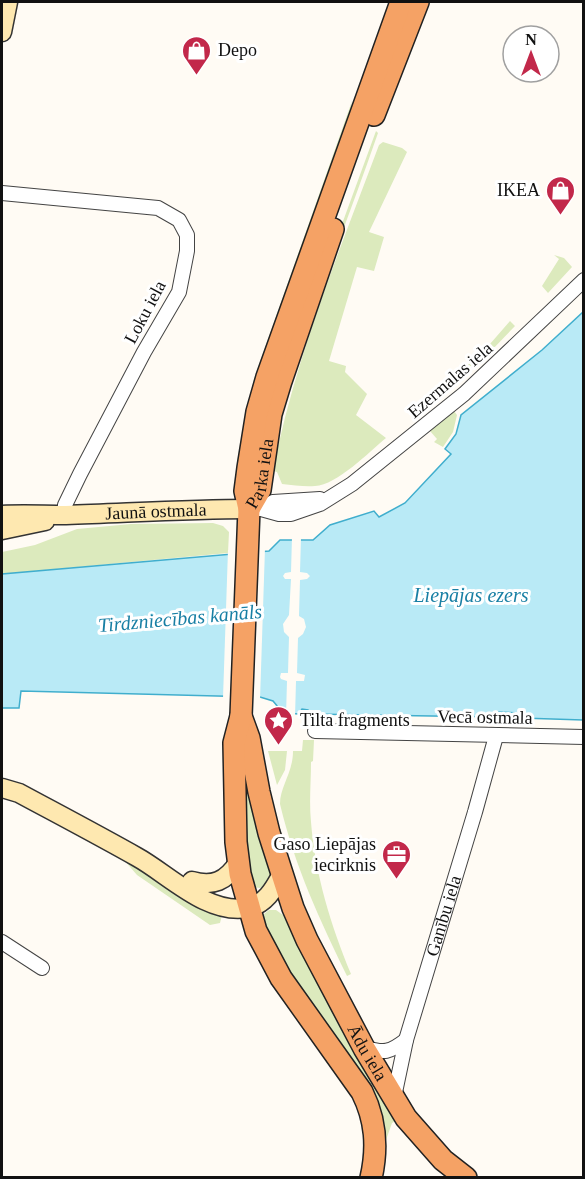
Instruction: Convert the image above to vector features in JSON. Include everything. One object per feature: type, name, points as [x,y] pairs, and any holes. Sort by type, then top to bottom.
[{"type":"highway","name":"Parka iela","points":[[255,508],[244,491],[257,412],[267,377],[401,2]]},
{"type":"highway","name":"Parka iela","points":[[255,508],[272,414],[281,381],[346,193],[418,2]]},
{"type":"highway","points":[[238,863],[234,743],[241,716],[247,541],[255,508]]},
{"type":"highway","points":[[241,716],[247,727],[259,792],[282,874]]},
{"type":"highway","name":"Ādu iela","points":[[238,863],[254,901],[256,931],[281,978],[362,1092],[374,1122],[376,1144],[371,1178]]},
{"type":"highway","name":"Ādu iela","points":[[282,874],[307,940],[364,1048],[406,1118],[443,1160],[466,1178]]},
{"type":"main road","points":[[2,32],[8,2]]},
{"type":"main road","name":"Jaunā ostmala","points":[[2,515],[35,513],[64,515],[184,508],[255,508]]},
{"type":"main road","name":"Jaunā ostmala","points":[[2,530],[64,515]]},
{"type":"main road","points":[[2,788],[19,793],[152,865],[175,883],[206,901],[229,908],[254,901],[274,890],[282,874]]},
{"type":"main road","points":[[192,881],[210,884],[223,880],[238,863]]},
{"type":"main road","points":[[152,865],[227,896],[293,908]]},
{"type":"street","name":"Loku iela","points":[[2,193],[158,208],[179,220],[187,234],[187,251],[179,292],[144,352],[80,474],[65,505],[64,515]]},
{"type":"street","name":"Ezermalas iela","points":[[255,508],[279,514],[291,514],[331,498],[352,484],[464,394],[584,280]]},
{"type":"street","name":"Vecā ostmala","points":[[315,731],[584,737]]},
{"type":"street","name":"Ganību iela","points":[[394,1097],[406,1040],[496,735]]},
{"type":"street","points":[[2,942],[42,968]]},
{"type":"street","points":[[364,1048],[384,1053],[406,1040]]},
{"type":"green space","points":[[352,101],[348,124],[241,463],[237,462],[254,379]]},
{"type":"green space","points":[[376,131],[378,133],[301,349],[280,423],[276,425],[338,235]]},
{"type":"green space","points":[[383,142],[407,152],[369,232],[384,237],[374,271],[357,267],[329,361],[346,366],[345,372],[367,394],[356,415],[386,438],[343,474],[324,484],[307,486],[282,484],[277,472],[273,471],[293,387],[334,265],[379,145]]},
{"type":"green space","points":[[554,255],[564,258],[572,267],[548,293],[542,286],[559,259]]},
{"type":"green space","points":[[510,321],[515,326],[491,351],[440,395],[437,391],[483,352]]},
{"type":"green space","points":[[454,411],[457,415],[453,432],[443,447],[434,442],[437,439],[430,431]]},
{"type":"green space","points":[[213,523],[223,526],[229,532],[228,553],[2,574],[2,552],[35,545],[77,529],[131,524]]},
{"type":"green space","points":[[303,740],[314,740],[310,800],[313,841],[325,900],[351,974],[347,976],[300,871],[280,804],[293,751],[302,751]]},
{"type":"green space","points":[[268,751],[287,751],[285,770],[277,785]]},
{"type":"green space","points":[[243,766],[274,875],[270,883],[260,888],[252,887],[241,823]]},
{"type":"green space","points":[[124,860],[193,904],[211,913],[222,915],[220,923],[210,925],[137,875]]},
{"type":"green space","points":[[269,910],[276,910],[283,915],[329,1005],[399,1119],[392,1123],[380,1157],[383,1129],[261,924],[263,915]]},
{"type":"water","points":[[583,312],[583,720],[521,718],[521,713],[494,712],[493,717],[309,714],[308,710],[302,709],[299,714],[283,713],[273,701],[260,697],[21,691],[19,708],[2,708],[2,574],[269,551],[280,540],[313,540],[330,525],[374,511],[379,517],[405,503],[451,454],[445,449],[456,434],[461,415],[542,350]]},
{"type":"pier","points":[[292,537],[301,537],[300,572],[310,576],[300,580],[299,616],[304,619],[306,627],[298,638],[297,673],[305,675],[304,681],[296,681],[295,717],[286,716],[287,681],[280,677],[281,673],[288,673],[289,637],[284,632],[283,624],[289,615],[291,579],[285,579],[283,576],[291,572]]},
{"type":"pier","points":[[265,548],[260,700],[223,698],[228,550]]},
{"type":"place","name":"Depo","points":[[197,76]]},
{"type":"place","name":"IKEA","points":[[561,216]]},
{"type":"place","name":"Tilta fragments","points":[[279,746]]},
{"type":"place","name":"Gaso Liepājas iecirknis","points":[[397,880]]},
{"type":"water label","name":"Liepājas ezers","points":[[471,595]]},
{"type":"water label","name":"Tirdzniecības kanāls","points":[[180,618]]}]
